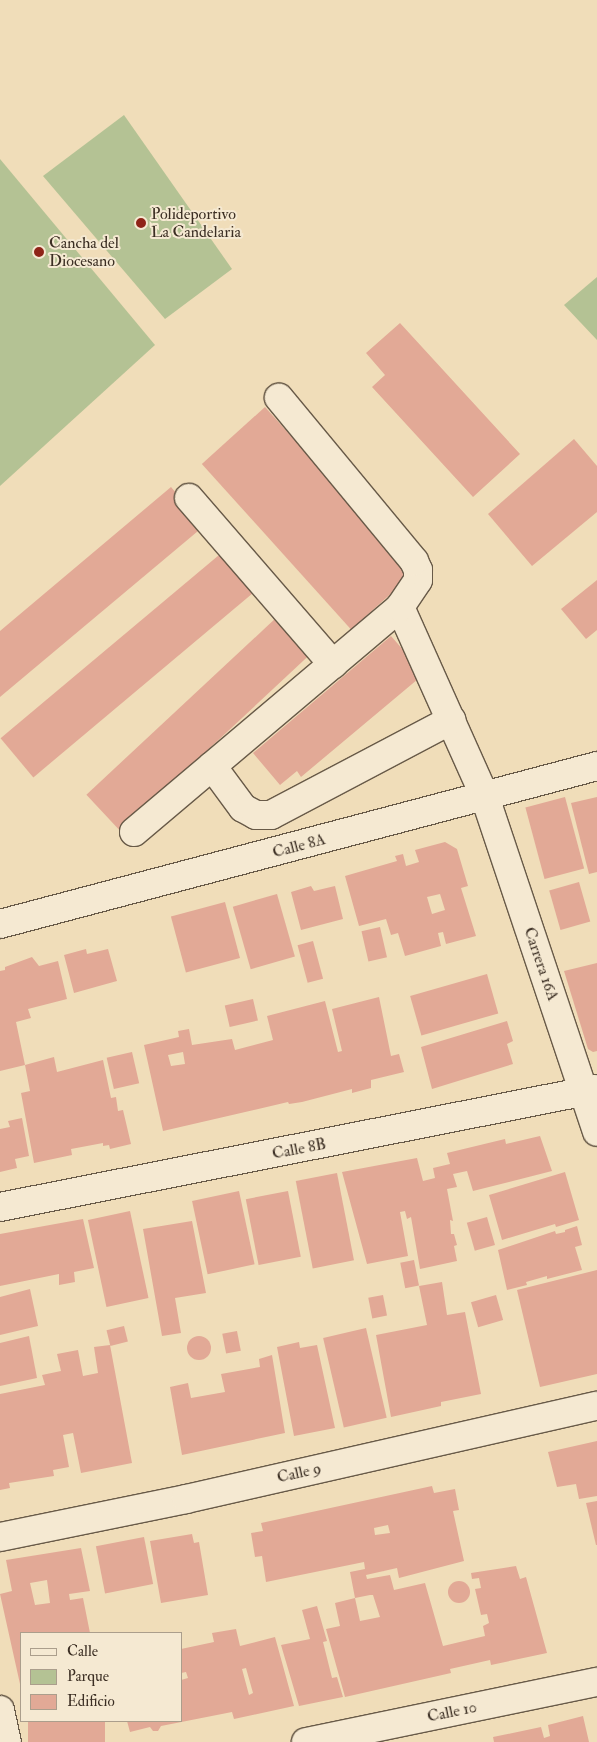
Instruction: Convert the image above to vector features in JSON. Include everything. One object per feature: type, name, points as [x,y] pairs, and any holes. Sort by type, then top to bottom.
[{"type":"street","points":[[134,832],[400,607],[418,580],[418,570],[414,561],[279,398]]},
{"type":"street","points":[[189,498],[333,664]]},
{"type":"street","name":"Carrera 16A","points":[[400,607],[485,797],[591,1091],[597,1132]]},
{"type":"street","points":[[212,766],[244,808],[256,815],[271,815],[451,720]]},
{"type":"street","name":"Calle 8A","points":[[0,924],[597,766]]},
{"type":"street","name":"Calle 8B","points":[[0,1208],[591,1091]]},
{"type":"street","name":"Calle 9","points":[[0,1537],[186,1498],[597,1406]]},
{"type":"street","name":"Calle 10","points":[[306,1742],[597,1682]]},
{"type":"street","points":[[0,1710],[7,1742]]},
{"type":"green space","name":"Polideportivo La Candelaria","points":[[124,115],[232,269],[165,319],[43,176]]},
{"type":"green space","name":"Cancha del Diocesano","points":[[0,159],[155,345],[0,486]]},
{"type":"green space","points":[[597,277],[597,340],[564,305]]},
{"type":"building","points":[[400,323],[520,454],[473,497],[372,387],[385,375],[366,353]]},
{"type":"building","points":[[265,407],[414,573],[351,630],[202,464]]},
{"type":"building","points":[[574,439],[597,466],[597,512],[532,566],[488,514]]},
{"type":"building","points":[[171,487],[204,526],[0,697],[0,631]]},
{"type":"building","points":[[225,550],[258,589],[33,777],[1,738]]},
{"type":"building","points":[[597,580],[597,630],[586,639],[561,609]]},
{"type":"building","points":[[278,616],[312,653],[120,831],[86,795]]},
{"type":"building","points":[[391,636],[424,674],[301,777],[297,771],[280,785],[253,753]]},
{"type":"building","points":[[565,797],[584,868],[545,879],[525,808]]},
{"type":"building","points":[[597,797],[597,872],[589,874],[571,803]]},
{"type":"building","points":[[445,842],[457,849],[468,886],[461,888],[476,936],[446,944],[443,932],[438,933],[441,946],[405,956],[398,933],[391,935],[386,919],[359,926],[345,876],[397,861],[395,856],[403,854],[406,866],[419,862],[415,850]],"holes":[[[440,894],[445,910],[432,914],[427,897]]]},
{"type":"building","points":[[579,882],[590,921],[561,930],[549,891]]},
{"type":"building","points":[[311,886],[314,891],[335,886],[343,919],[301,930],[291,892]]},
{"type":"building","points":[[277,894],[295,956],[251,969],[233,907]]},
{"type":"building","points":[[225,902],[240,958],[186,973],[171,916]]},
{"type":"building","points":[[380,927],[387,957],[368,961],[361,931]]},
{"type":"building","points":[[313,941],[323,979],[308,983],[298,945]]},
{"type":"building","points":[[86,949],[87,954],[108,949],[117,981],[74,993],[64,955]]},
{"type":"building","points":[[32,957],[39,966],[58,961],[67,999],[28,1009],[31,1018],[16,1022],[25,1065],[0,1071],[0,971],[5,970],[5,967]]},
{"type":"building","points":[[597,963],[597,1051],[593,1052],[588,1049],[564,971]]},
{"type":"building","points":[[487,974],[498,1013],[421,1035],[410,996]]},
{"type":"building","points":[[379,997],[391,1056],[399,1054],[404,1072],[371,1080],[371,1088],[352,1093],[352,1089],[302,1102],[289,1104],[288,1102],[163,1131],[144,1045],[179,1037],[178,1031],[189,1029],[192,1045],[232,1039],[235,1050],[273,1040],[267,1016],[325,1001],[338,1052],[342,1051],[332,1009]],"holes":[[[183,1052],[185,1064],[171,1066],[168,1055]]]},
{"type":"building","points":[[253,999],[258,1020],[230,1027],[225,1006]]},
{"type":"building","points":[[507,1021],[513,1041],[507,1044],[513,1064],[432,1089],[421,1047]]},
{"type":"building","points":[[132,1052],[139,1083],[114,1089],[107,1058]]},
{"type":"building","points":[[54,1057],[57,1072],[103,1060],[111,1098],[116,1097],[118,1111],[123,1110],[131,1144],[110,1149],[109,1145],[103,1146],[103,1143],[71,1149],[72,1155],[34,1163],[21,1093],[30,1091],[25,1065]]},
{"type":"building","points":[[22,1118],[29,1156],[15,1159],[17,1168],[0,1172],[0,1129],[10,1127],[8,1121]]},
{"type":"building","points":[[540,1136],[552,1171],[473,1191],[467,1171],[453,1174],[457,1187],[447,1189],[453,1221],[450,1220],[451,1234],[454,1234],[457,1245],[454,1246],[457,1261],[420,1269],[411,1217],[407,1219],[405,1211],[400,1212],[408,1256],[367,1264],[342,1172],[417,1158],[423,1181],[435,1178],[433,1168],[450,1164],[447,1153],[505,1139],[506,1144]]},
{"type":"building","points":[[565,1172],[579,1220],[556,1227],[555,1224],[502,1240],[489,1195]]},
{"type":"building","points":[[337,1173],[354,1260],[313,1268],[296,1181]]},
{"type":"building","points":[[239,1191],[255,1264],[208,1274],[192,1201]]},
{"type":"building","points":[[288,1191],[301,1257],[259,1265],[246,1199]]},
{"type":"building","points":[[130,1211],[149,1298],[106,1307],[88,1220]]},
{"type":"building","points":[[487,1217],[495,1245],[475,1251],[467,1223]]},
{"type":"building","points":[[83,1219],[94,1268],[74,1272],[75,1282],[59,1285],[59,1274],[0,1286],[0,1234]]},
{"type":"building","points":[[192,1221],[206,1293],[175,1298],[181,1333],[162,1336],[143,1229]]},
{"type":"building","points":[[577,1226],[582,1245],[575,1247],[582,1270],[547,1279],[547,1276],[526,1282],[527,1285],[507,1290],[498,1250],[555,1231],[556,1234],[565,1232],[565,1230]]},
{"type":"building","points":[[414,1260],[419,1286],[405,1288],[400,1263]]},
{"type":"building","points":[[597,1270],[597,1374],[540,1387],[517,1290]]},
{"type":"building","points":[[442,1282],[447,1315],[465,1312],[481,1394],[441,1402],[441,1406],[391,1417],[376,1335],[427,1325],[419,1286]]},
{"type":"building","points":[[30,1289],[38,1326],[0,1335],[0,1297]]},
{"type":"building","points":[[383,1295],[387,1316],[372,1318],[368,1298]]},
{"type":"building","points":[[496,1295],[503,1320],[478,1327],[471,1302]]},
{"type":"building","points":[[124,1326],[128,1342],[110,1346],[107,1330]]},
{"type":"building","points":[[366,1328],[387,1418],[344,1428],[323,1338]]},
{"type":"building","points":[[237,1331],[241,1351],[226,1353],[222,1334]]},
{"type":"building","points":[[29,1336],[37,1378],[0,1386],[0,1343]]},
{"type":"building","points":[[199,1336],[208,1339],[211,1348],[208,1357],[199,1360],[190,1357],[187,1348],[190,1339]]},
{"type":"building","points":[[299,1342],[300,1348],[317,1345],[335,1428],[294,1436],[277,1347]]},
{"type":"building","points":[[110,1345],[132,1463],[81,1473],[73,1433],[63,1435],[69,1467],[53,1470],[54,1476],[9,1483],[10,1488],[0,1490],[0,1394],[45,1385],[42,1375],[61,1371],[57,1354],[78,1350],[83,1376],[98,1373],[94,1347]]},
{"type":"building","points":[[272,1355],[285,1433],[182,1455],[170,1387],[188,1383],[191,1398],[225,1392],[221,1374],[260,1367],[259,1359]]},
{"type":"building","points":[[597,1441],[597,1496],[579,1499],[576,1484],[557,1487],[548,1452]]},
{"type":"building","points":[[432,1486],[434,1493],[455,1489],[459,1510],[453,1511],[464,1561],[399,1578],[397,1568],[366,1575],[367,1579],[390,1575],[394,1590],[425,1583],[443,1646],[485,1636],[483,1626],[489,1623],[487,1614],[481,1615],[475,1589],[481,1588],[479,1578],[472,1579],[471,1573],[516,1566],[520,1579],[526,1577],[547,1653],[491,1665],[490,1660],[450,1669],[451,1673],[345,1697],[326,1629],[340,1626],[335,1603],[355,1598],[350,1572],[365,1569],[364,1562],[266,1582],[262,1556],[255,1557],[251,1533],[263,1531],[261,1523]],"holes":[[[388,1525],[390,1533],[375,1535],[374,1528]],[[373,1595],[380,1617],[360,1621],[355,1598]]]},
{"type":"building","points":[[597,1501],[597,1545],[596,1545],[586,1503]]},
{"type":"building","points":[[192,1534],[194,1543],[199,1542],[208,1595],[161,1603],[150,1541]]},
{"type":"building","points":[[144,1537],[153,1584],[105,1593],[96,1546]]},
{"type":"building","points":[[81,1548],[90,1591],[69,1594],[70,1600],[83,1598],[90,1632],[20,1632],[20,1684],[0,1594],[12,1591],[6,1560]],"holes":[[[47,1580],[50,1603],[35,1605],[30,1583]]]},
{"type":"building","points":[[459,1581],[467,1584],[470,1592],[467,1600],[459,1603],[451,1600],[448,1592],[451,1584]]},
{"type":"building","points":[[317,1606],[327,1641],[323,1642],[332,1678],[337,1677],[343,1697],[299,1706],[281,1645],[310,1639],[302,1610]]},
{"type":"building","points":[[236,1629],[240,1646],[275,1637],[294,1706],[234,1719],[232,1712],[182,1722],[182,1680],[188,1678],[186,1672],[182,1673],[182,1649],[214,1642],[212,1633]],"holes":[[[246,1668],[253,1693],[249,1695],[242,1669]]]},
{"type":"building","points":[[583,1716],[589,1742],[494,1742],[493,1737],[541,1727],[544,1738],[550,1736],[548,1725]]},
{"type":"building","points":[[28,1722],[105,1722],[105,1742],[28,1742]]},
{"type":"building","points":[[127,1722],[181,1722],[161,1726],[158,1731],[153,1731],[150,1727],[130,1732]]},
{"type":"place","name":"Polideportivo La Candelaria","points":[[141,223]]},
{"type":"place","name":"Cancha del Diocesano","points":[[39,252]]}]
